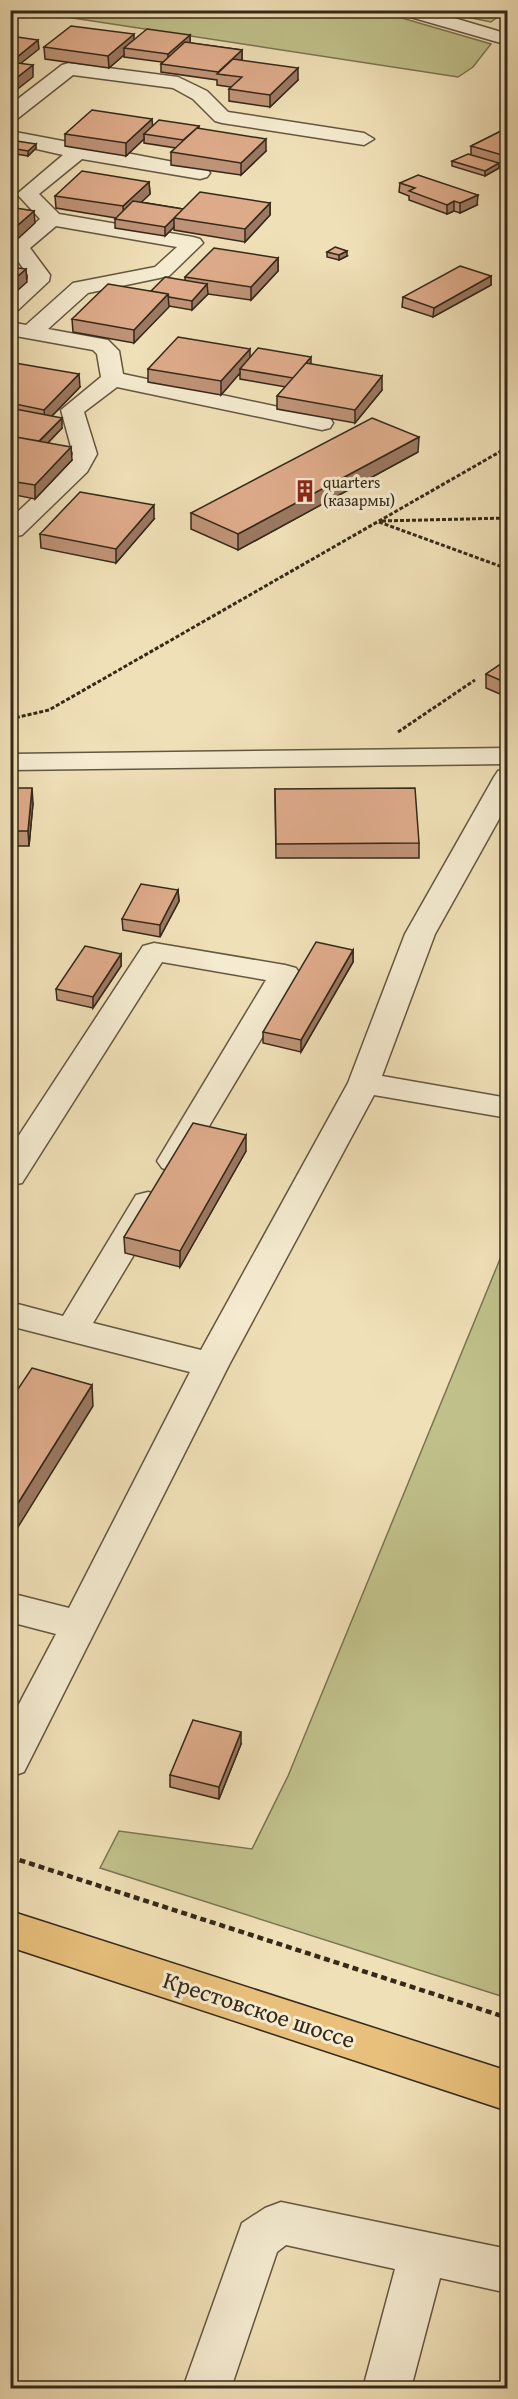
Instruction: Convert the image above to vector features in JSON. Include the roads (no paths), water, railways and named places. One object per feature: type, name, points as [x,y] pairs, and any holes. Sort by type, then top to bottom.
[{"type":"main road","name":"Крестовское шоссе","points":[[10,1929],[507,2091]]},
{"type":"lane","points":[[406,10],[507,40]]},
{"type":"lane","points":[[10,115],[69,69],[178,83],[200,95],[222,117],[364,139]]},
{"type":"lane","points":[[10,137],[78,152],[200,172]]},
{"type":"lane","points":[[21,330],[81,288],[162,272],[193,243],[52,219],[27,194],[78,152]]},
{"type":"lane","points":[[10,305],[38,281],[39,275],[19,247],[52,219]]},
{"type":"lane","points":[[21,330],[100,345],[108,351],[113,379]]},
{"type":"lane","points":[[13,530],[79,467],[85,454],[72,410],[113,379],[322,423]]},
{"type":"lane","points":[[10,762],[507,756]]},
{"type":"lane","points":[[10,1761],[211,1365],[364,1083],[420,934],[507,777]]},
{"type":"lane","points":[[10,1175],[154,952],[285,974],[72,1330]]},
{"type":"lane","points":[[364,1083],[507,1108]]},
{"type":"lane","points":[[10,1314],[211,1365]]},
{"type":"lane","points":[[10,1607],[79,1626]]},
{"type":"lane","points":[[207,2388],[258,2238],[281,2223],[507,2271]]},
{"type":"lane","points":[[387,2388],[423,2253]]},
{"type":"place","name":"quarters (казармы)","points":[[305,491]]}]
